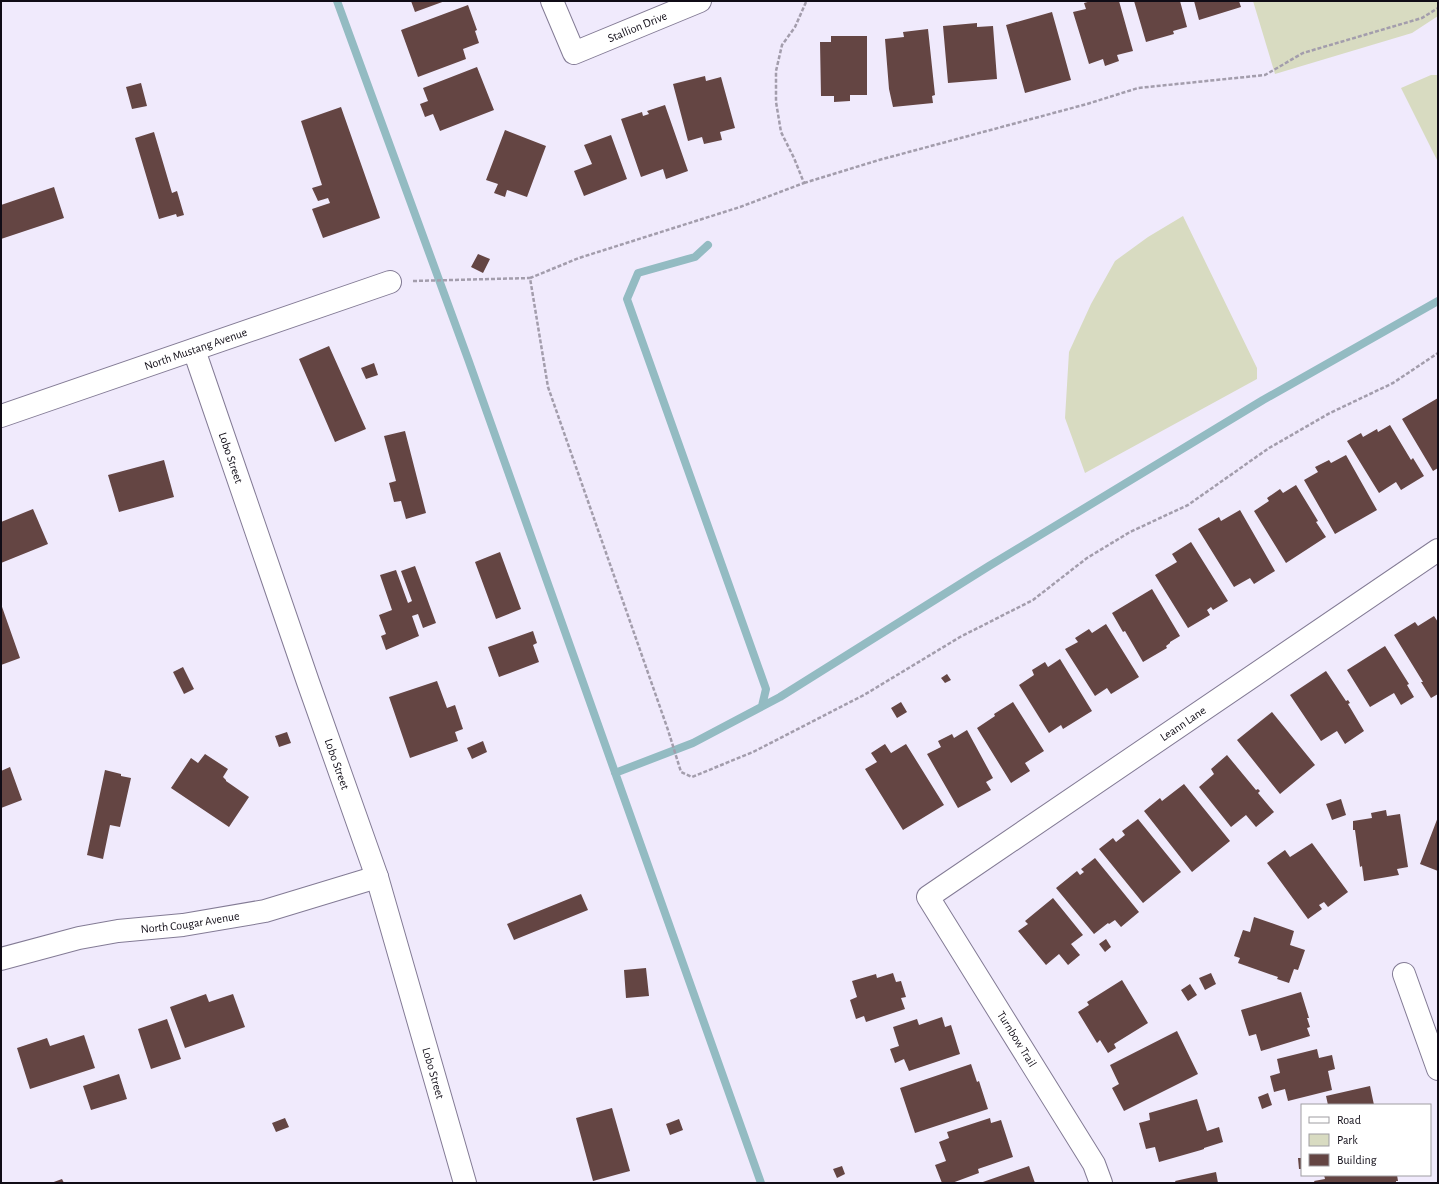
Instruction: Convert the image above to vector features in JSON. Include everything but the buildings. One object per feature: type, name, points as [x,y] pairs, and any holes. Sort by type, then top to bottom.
[{"type":"street","name":"Stallion Drive","points":[[552,1],[574,54],[700,1]]},
{"type":"street","name":"North Mustang Avenue","points":[[1,416],[390,282]]},
{"type":"street","name":"Lobo Street","points":[[194,350],[308,682],[377,877],[465,1183]]},
{"type":"street","name":"Leann Lane","points":[[928,897],[1438,550]]},
{"type":"street","name":"North Cougar Avenue","points":[[1,959],[87,936],[118,931],[183,925],[265,911],[377,877]]},
{"type":"street","name":"Turnbow Trail","points":[[928,897],[1094,1164],[1101,1183]]},
{"type":"street","points":[[1404,974],[1438,1069]]},
{"type":"path","points":[[804,183],[781,132],[776,102],[776,71],[782,45],[795,27],[806,2]]},
{"type":"path","points":[[390,282],[530,278],[579,258],[740,207],[804,183],[879,160],[1087,104],[1138,88],[1265,75],[1303,53],[1422,18],[1438,8]]},
{"type":"path","points":[[530,278],[548,388],[668,730],[681,772],[692,777],[753,752],[864,695],[960,637],[1033,600],[1087,558],[1130,532],[1188,505],[1269,448],[1330,413],[1393,383],[1438,353]]},
{"type":"green space","points":[[1253,1],[1438,1],[1438,16],[1412,33],[1275,74]]},
{"type":"green space","points":[[1431,75],[1438,75],[1438,162],[1401,88]]},
{"type":"green space","points":[[1183,216],[1257,368],[1257,379],[1085,473],[1065,418],[1069,352],[1091,304],[1115,261],[1148,237]]},
{"type":"waterway","points":[[337,1],[468,359],[761,1183]]},
{"type":"waterway","points":[[708,245],[695,257],[638,273],[627,299],[766,689],[762,706]]},
{"type":"waterway","points":[[615,773],[693,743],[780,697],[989,566],[1263,400],[1438,301]]}]
